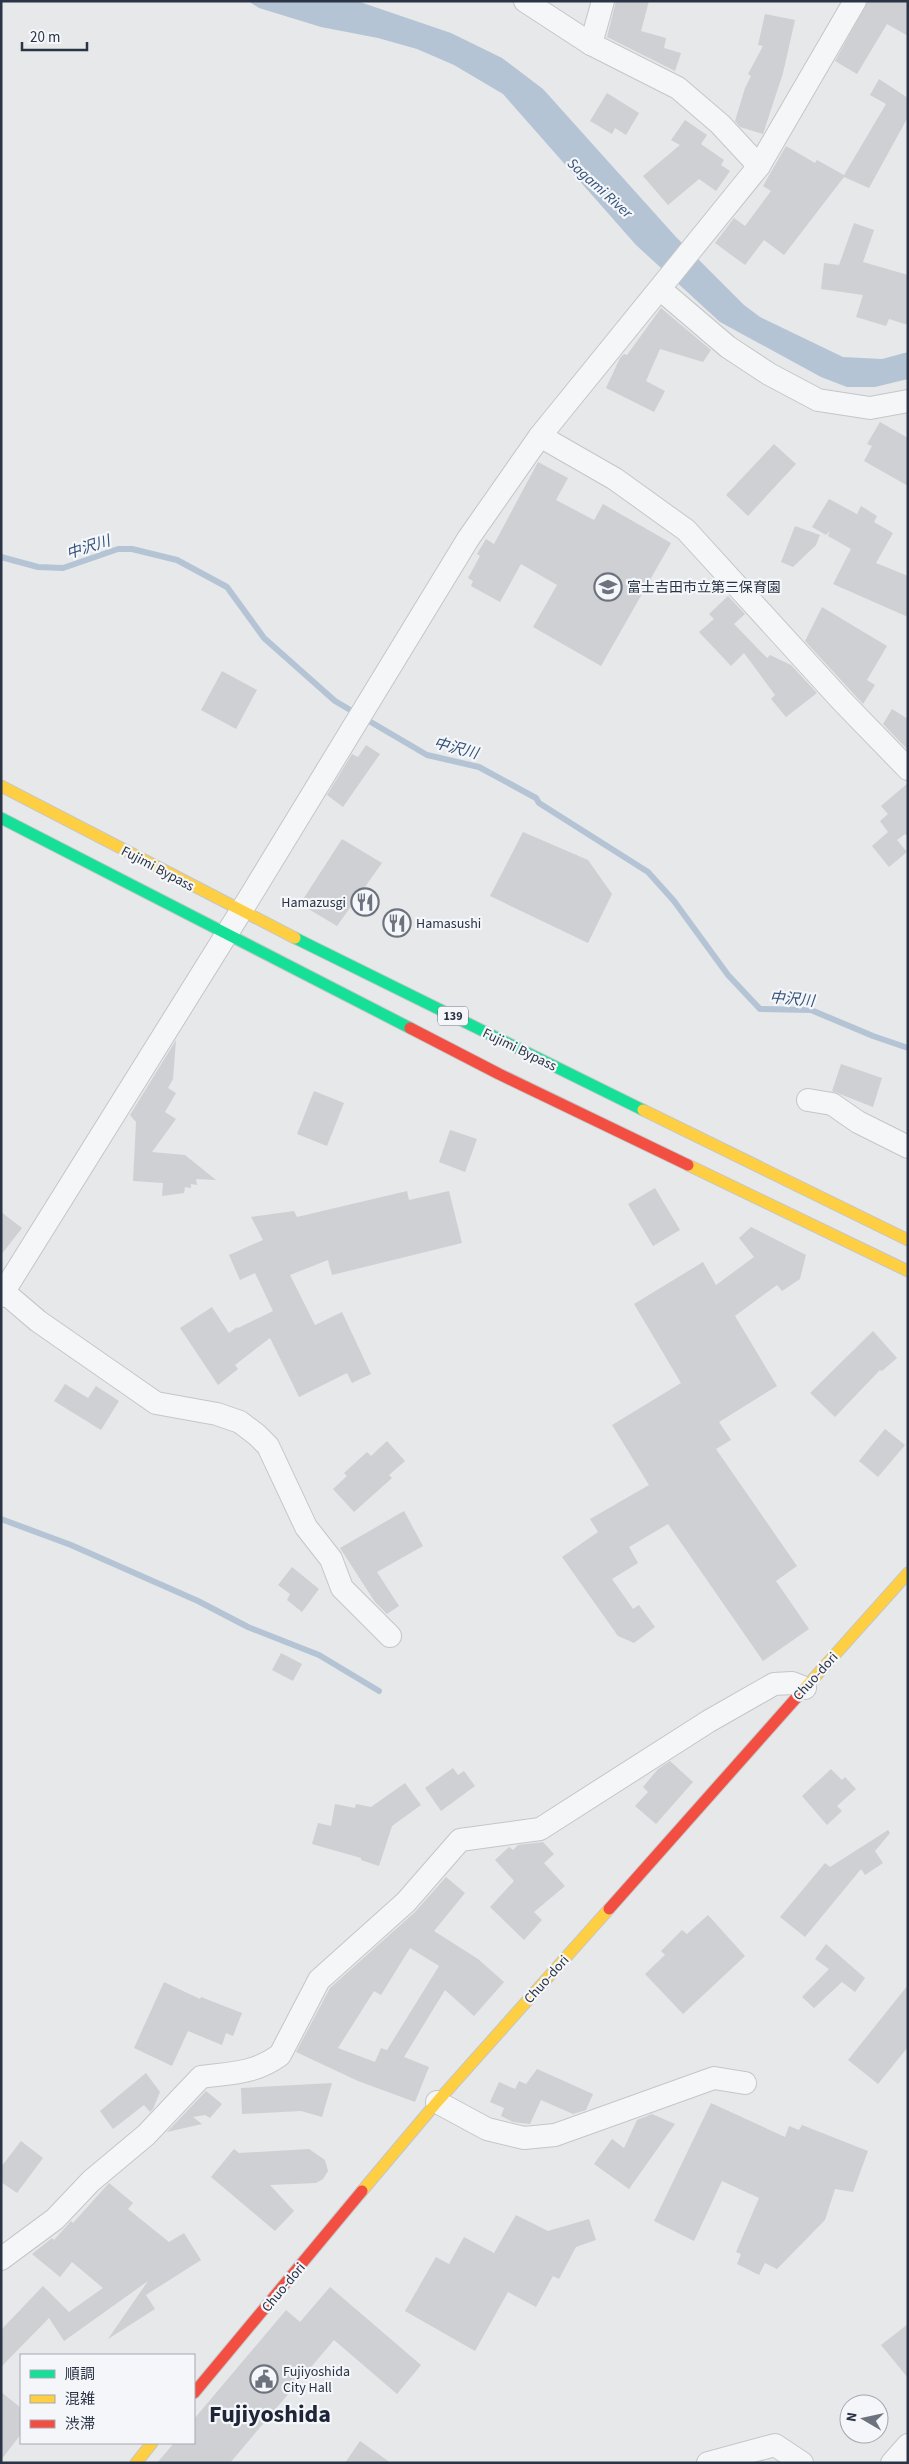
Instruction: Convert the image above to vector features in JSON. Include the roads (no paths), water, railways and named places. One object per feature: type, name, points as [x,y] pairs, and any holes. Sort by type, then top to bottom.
[{"type":"main road","name":"Fujimi Bypass","points":[[1,786],[240,911],[908,1240]]},
{"type":"main road","name":"Fujimi Bypass","points":[[1,818],[499,1074],[908,1271]]},
{"type":"main road","name":"Chuo-dori","points":[[195,2392],[437,2102],[908,1573]]},
{"type":"main road","points":[[136,2463],[151,2444]]},
{"type":"street","points":[[525,1],[591,44],[678,88],[720,124],[759,166]]},
{"type":"street","points":[[591,44],[603,1]]},
{"type":"street","points":[[390,1636],[342,1588],[331,1559],[306,1527],[268,1446],[257,1435],[240,1422],[217,1414],[156,1403],[38,1321],[3,1294],[468,539],[540,436],[700,242],[759,166],[855,1]]},
{"type":"street","points":[[660,289],[728,347],[769,374],[818,400],[870,408],[908,401]]},
{"type":"street","points":[[540,436],[615,478],[686,530],[842,702],[908,769]]},
{"type":"street","points":[[808,1100],[832,1104],[858,1122],[908,1147]]},
{"type":"street","points":[[1,2259],[55,2218],[90,2181],[146,2135],[201,2077],[237,2074],[272,2061],[280,2055],[319,1980],[406,1902],[460,1840],[540,1829],[709,1721],[774,1684],[792,1683],[805,1688]]},
{"type":"street","points":[[437,2102],[487,2129],[524,2138],[555,2135],[714,2078],[745,2083]]},
{"type":"street","points":[[708,2463],[775,2445],[802,2463]]},
{"type":"street","points":[[892,2463],[908,2445]]},
{"type":"water","name":"Sagami River","points":[[248,1],[357,1],[451,33],[502,58],[543,89],[676,237],[744,305],[760,317],[843,357],[882,359],[908,352],[908,379],[875,387],[847,387],[821,377],[720,322],[636,245],[503,94],[454,65],[417,49],[378,38],[321,27],[259,8]]},
{"type":"waterway","name":"中沢川","points":[[1,557],[38,567],[63,568],[118,549],[132,549],[177,560],[227,587],[264,638],[335,701],[427,755],[479,767],[536,798],[539,803],[648,872],[674,901],[728,975],[760,1009],[811,1010],[873,1036],[908,1048]]},
{"type":"waterway","points":[[1,1519],[71,1545],[198,1601],[248,1627],[319,1655],[379,1691]]},
{"type":"place","name":"富士吉田市立第三保育園","points":[[608,587]]},
{"type":"place","name":"Hamazusgi","points":[[365,902]]},
{"type":"place","name":"Hamasushi","points":[[397,923]]},
{"type":"place","name":"Fujiyoshida City Hall","points":[[264,2379]]},
{"type":"district","name":"Fujiyoshida","points":[[270,2414]]}]
